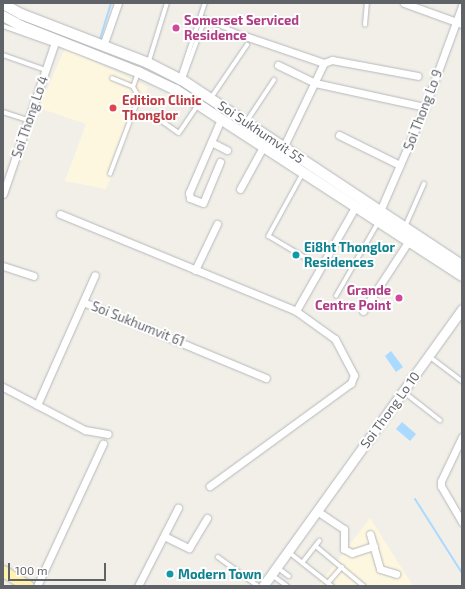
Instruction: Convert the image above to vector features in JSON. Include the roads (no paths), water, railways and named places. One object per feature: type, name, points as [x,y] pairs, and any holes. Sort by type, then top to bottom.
[{"type":"main road","name":"Soi Sukhumvit 55","points":[[3,4],[60,29],[148,63],[207,94],[284,146],[408,242],[462,276]]},
{"type":"main road","name":"Soi Sukhumvit 55","points":[[3,16],[29,32],[99,56],[176,90],[304,173],[357,202]]},
{"type":"main road","points":[[49,39],[60,29]]},
{"type":"main road","points":[[99,56],[103,46]]},
{"type":"main road","points":[[263,147],[269,136]]},
{"type":"main road","points":[[277,156],[284,146]]},
{"type":"main road","name":"Soi Sukhumvit 55","points":[[377,218],[405,228],[462,265]]},
{"type":"main road","points":[[3,571],[28,586]]},
{"type":"street","points":[[103,46],[118,3]]},
{"type":"street","points":[[404,3],[459,22]]},
{"type":"street","name":"Soi Thong Lo 9","points":[[377,218],[425,107],[459,22],[462,6]]},
{"type":"street","points":[[245,36],[324,62],[332,60],[418,76]]},
{"type":"street","name":"Soi Thong Lo 4","points":[[3,194],[29,120],[44,69],[49,39]]},
{"type":"street","points":[[284,146],[324,62]]},
{"type":"street","points":[[278,65],[315,83],[425,107]]},
{"type":"street","points":[[220,162],[203,203],[190,198],[189,193],[221,119]]},
{"type":"street","points":[[339,135],[400,165]]},
{"type":"street","points":[[211,142],[227,150]]},
{"type":"street","points":[[240,189],[263,147]]},
{"type":"street","points":[[296,311],[357,202]]},
{"type":"street","points":[[60,214],[296,311],[335,339],[354,375],[351,383],[210,486]]},
{"type":"street","points":[[195,270],[217,224]]},
{"type":"street","points":[[363,312],[408,242]]},
{"type":"street","points":[[3,266],[33,276]]},
{"type":"street","points":[[83,302],[95,275]]},
{"type":"street","name":"Soi Sukhumvit 61","points":[[38,405],[83,302],[266,378]]},
{"type":"street","name":"Soi Thong Lo 10","points":[[263,586],[404,392],[462,309]]},
{"type":"street","points":[[3,387],[85,430],[108,434]]},
{"type":"street","points":[[462,437],[441,481],[441,486],[462,522]]},
{"type":"street","points":[[38,586],[103,444]]},
{"type":"street","points":[[138,586],[178,508]]},
{"type":"street","points":[[317,511],[344,529],[344,549],[352,553],[374,546]]},
{"type":"street","points":[[164,536],[189,548],[206,518]]},
{"type":"street","points":[[370,534],[380,569],[396,574]]},
{"type":"lane","points":[[148,63],[167,3]]},
{"type":"lane","points":[[181,79],[205,3]]},
{"type":"lane","points":[[365,25],[367,3]]},
{"type":"lane","points":[[181,79],[205,19],[245,36]]},
{"type":"lane","points":[[3,26],[29,32]]},
{"type":"lane","points":[[3,55],[44,69],[51,43],[49,39]]},
{"type":"lane","points":[[207,94],[247,45]]},
{"type":"lane","points":[[133,87],[138,72]]},
{"type":"lane","points":[[110,174],[138,100],[137,94],[133,87],[113,78]]},
{"type":"lane","points":[[246,121],[274,80]]},
{"type":"lane","points":[[159,119],[179,133],[199,104]]},
{"type":"lane","points":[[3,112],[29,120]]},
{"type":"lane","points":[[304,173],[269,236],[321,267]]},
{"type":"lane","points":[[405,228],[424,184]]},
{"type":"lane","points":[[336,296],[377,218]]},
{"type":"lane","points":[[429,356],[462,380]]},
{"type":"lane","points":[[404,392],[440,420]]},
{"type":"lane","points":[[302,563],[320,541]]},
{"type":"lane","points":[[316,546],[364,586]]},
{"type":"lane","points":[[288,551],[330,585],[342,567]]},
{"type":"lane","points":[[218,557],[258,586]]},
{"type":"lane","points":[[274,571],[289,576]]},
{"type":"lane","points":[[274,571],[287,586]]},
{"type":"water","points":[[391,351],[403,367],[396,372],[385,356]]},
{"type":"water","points":[[402,422],[416,434],[410,441],[396,429]]},
{"type":"waterway","points":[[100,39],[111,3]]},
{"type":"waterway","points":[[415,499],[462,573]]},
{"type":"place","name":"Somerset Serviced Residence","points":[[176,28]]},
{"type":"place","name":"Edition Clinic Thonglor","points":[[113,108]]},
{"type":"place","name":"Ei8ht Thonglor Residences","points":[[296,255]]},
{"type":"place","name":"Grande Centre Point","points":[[399,298]]},
{"type":"place","name":"Modern Town","points":[[170,574]]}]
